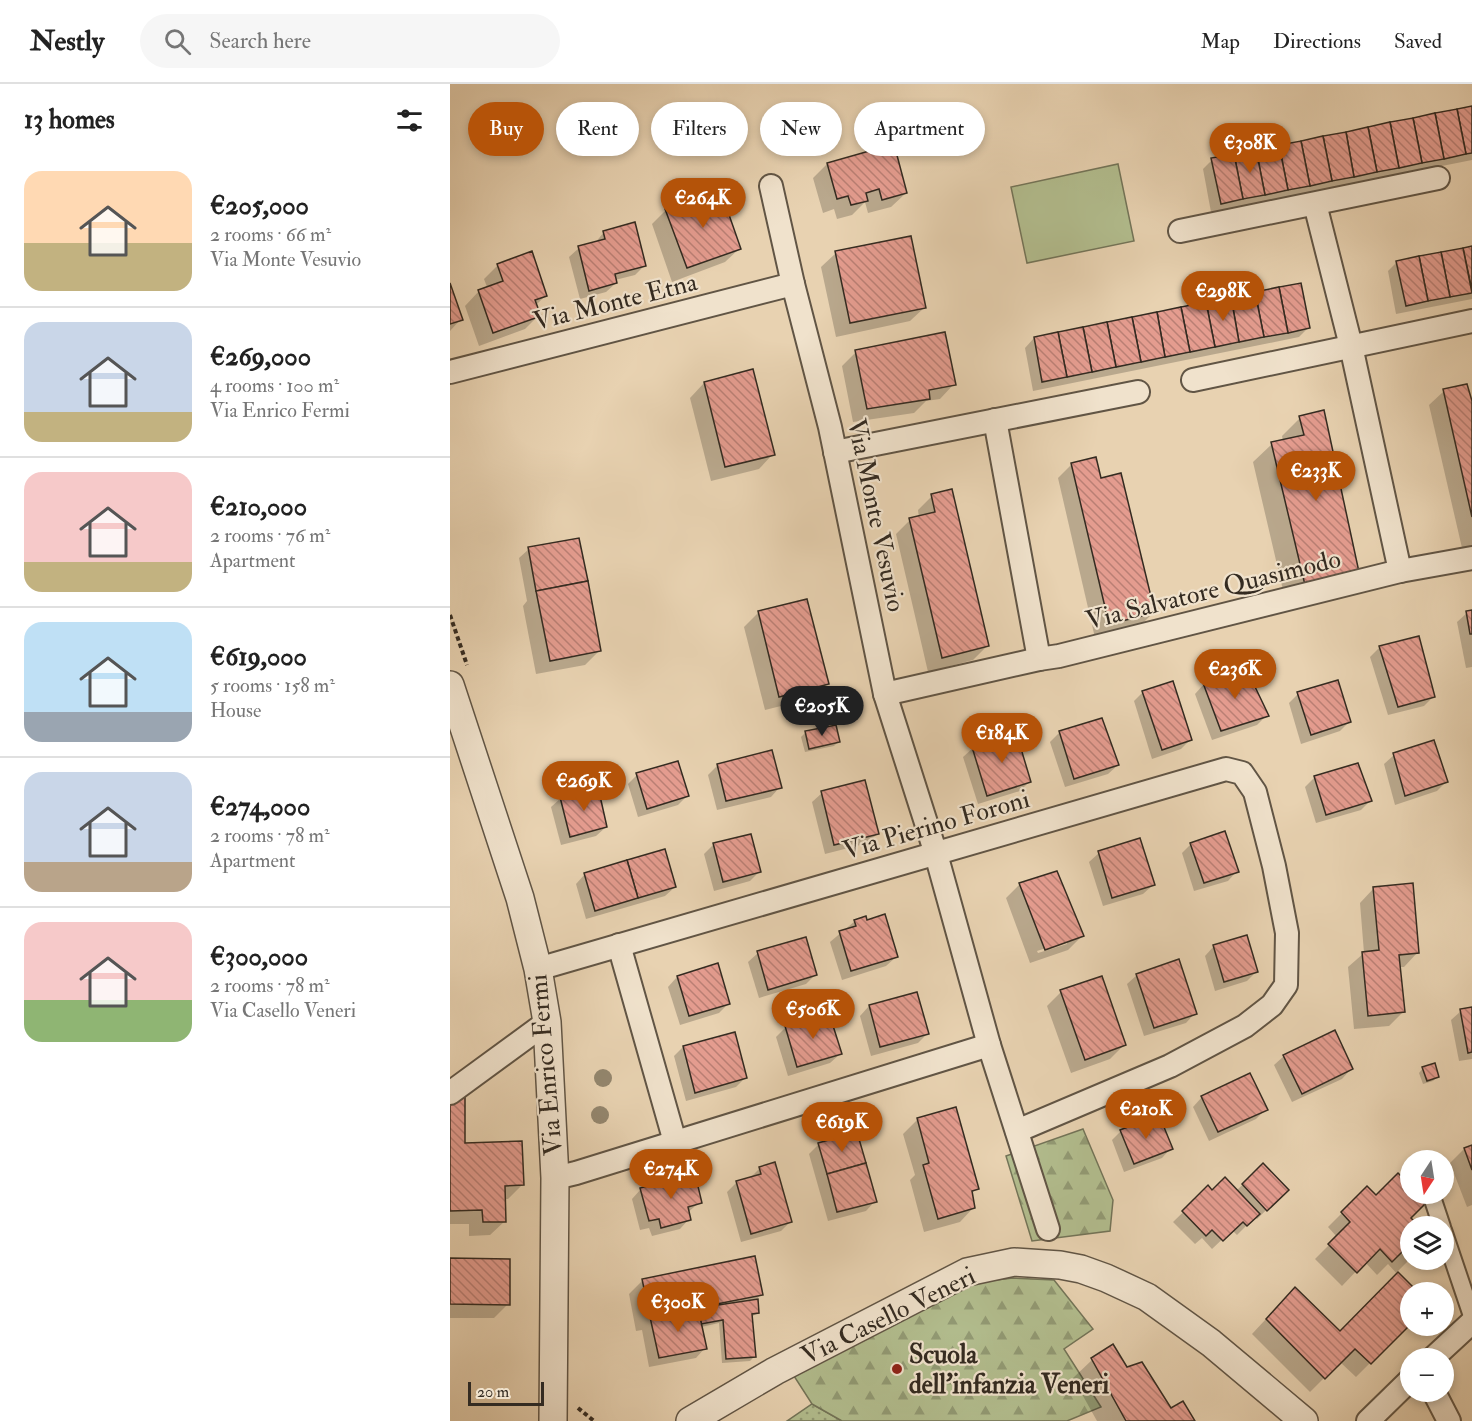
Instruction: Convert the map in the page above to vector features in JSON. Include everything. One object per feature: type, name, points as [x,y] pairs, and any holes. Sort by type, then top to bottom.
[{"type":"street","points":[[1180,231],[1438,178]]},
{"type":"street","name":"Via Monte Vesuvio","points":[[771,186],[835,452],[885,694],[936,854],[989,1045],[1048,1229]]},
{"type":"street","points":[[1315,204],[1351,346],[1400,572]]},
{"type":"street","name":"Via Monte Etna","points":[[450,372],[793,284]]},
{"type":"street","points":[[1193,380],[1472,321]]},
{"type":"street","points":[[835,452],[1138,392]]},
{"type":"street","points":[[995,420],[1039,659]]},
{"type":"street","name":"Via Salvatore Quasimodo","points":[[885,694],[1059,656],[1400,572],[1472,558]]},
{"type":"street","name":"Via Enrico Fermi","points":[[450,686],[520,898],[538,969],[547,1022],[555,1178],[553,1421]]},
{"type":"street","name":"Via Pierino Foroni","points":[[538,969],[1226,769],[1242,773],[1255,792],[1274,866],[1287,933],[1286,985],[1272,1005],[1245,1026],[1170,1066],[1017,1131]]},
{"type":"street","points":[[619,945],[675,1142]]},
{"type":"street","points":[[450,1093],[547,1022]]},
{"type":"street","points":[[555,1178],[989,1045]]},
{"type":"street","name":"Via Casello Veneri","points":[[690,1421],[774,1371],[967,1272],[1014,1262],[1081,1269],[1147,1297],[1235,1362],[1304,1421]]},
{"type":"street","points":[[1454,1264],[1472,1316]]},
{"type":"street","points":[[1444,1348],[1472,1322]]},
{"type":"street","points":[[1368,1421],[1400,1390]]},
{"type":"street","points":[[1439,1402],[1449,1421]]},
{"type":"green space","points":[[1118,164],[1134,241],[1027,263],[1011,187]]},
{"type":"green space","points":[[1083,1129],[1113,1200],[1110,1231],[1032,1241],[1006,1156]]},
{"type":"green space","points":[[1013,1278],[1054,1280],[1093,1329],[1064,1349],[1101,1407],[1067,1421],[842,1421],[812,1404],[794,1376],[970,1283]]},
{"type":"green space","points":[[812,1404],[842,1421],[787,1421]]},
{"type":"building","points":[[1472,106],[1472,153],[1466,154],[1457,109]]},
{"type":"building","points":[[1457,109],[1466,154],[1444,159],[1435,113]]},
{"type":"building","points":[[1435,113],[1444,159],[1422,163],[1413,118]]},
{"type":"building","points":[[1413,118],[1422,163],[1399,168],[1390,122]]},
{"type":"building","points":[[1390,122],[1399,168],[1377,172],[1368,127]]},
{"type":"building","points":[[1368,127],[1377,172],[1354,177],[1346,132]]},
{"type":"building","points":[[1346,132],[1354,177],[1332,181],[1323,136]]},
{"type":"building","points":[[1323,136],[1332,181],[1310,186],[1301,141]]},
{"type":"building","points":[[1301,141],[1310,186],[1288,190],[1279,145]]},
{"type":"building","points":[[1279,145],[1288,190],[1265,195],[1256,149]]},
{"type":"building","points":[[1256,149],[1265,195],[1243,199],[1234,154]]},
{"type":"building","points":[[1234,154],[1243,199],[1221,204],[1211,158]]},
{"type":"building","points":[[854,155],[897,156],[907,193],[882,200],[879,189],[866,193],[868,201],[851,205],[848,196],[837,199],[827,163]]},
{"type":"building","points":[[720,189],[741,249],[687,268],[665,209]]},
{"type":"building","points":[[635,222],[646,266],[615,274],[617,283],[589,291],[578,246],[605,239],[603,231]]},
{"type":"building","points":[[911,236],[926,308],[850,323],[835,251]]},
{"type":"building","points":[[1472,246],[1472,290],[1463,248]]},
{"type":"building","points":[[1463,248],[1472,293],[1450,297],[1441,252]]},
{"type":"building","points":[[532,251],[547,296],[535,300],[541,316],[493,333],[478,290],[503,281],[497,264]]},
{"type":"building","points":[[1441,252],[1450,297],[1428,301],[1419,256]]},
{"type":"building","points":[[1419,256],[1428,301],[1406,306],[1396,261]]},
{"type":"building","points":[[450,283],[463,320],[450,324]]},
{"type":"building","points":[[1301,283],[1310,328],[1288,333],[1279,287]]},
{"type":"building","points":[[1279,287],[1288,333],[1264,337],[1255,292]]},
{"type":"building","points":[[1255,292],[1264,337],[1239,342],[1231,297]]},
{"type":"building","points":[[1231,297],[1239,342],[1215,347],[1206,302]]},
{"type":"building","points":[[1206,302],[1215,347],[1190,352],[1181,307]]},
{"type":"building","points":[[1181,307],[1190,352],[1165,357],[1157,312]]},
{"type":"building","points":[[1157,312],[1165,357],[1141,362],[1132,317]]},
{"type":"building","points":[[1132,317],[1141,362],[1116,367],[1107,322]]},
{"type":"building","points":[[1107,322],[1116,367],[1092,372],[1083,327]]},
{"type":"building","points":[[1083,327],[1092,372],[1067,377],[1058,332]]},
{"type":"building","points":[[945,332],[956,385],[929,390],[930,399],[867,409],[855,350]]},
{"type":"building","points":[[1058,332],[1067,377],[1042,382],[1034,337]]},
{"type":"building","points":[[753,369],[775,455],[725,467],[704,382]]},
{"type":"building","points":[[1467,384],[1472,401],[1472,517],[1443,389]]},
{"type":"building","points":[[1324,410],[1359,572],[1305,585],[1271,442],[1304,435],[1299,416]]},
{"type":"building","points":[[1096,457],[1101,478],[1121,473],[1155,613],[1109,624],[1071,463]]},
{"type":"building","points":[[952,489],[989,646],[942,658],[909,518],[935,512],[931,494]]},
{"type":"building","points":[[579,538],[588,581],[536,591],[528,547]]},
{"type":"building","points":[[588,581],[601,651],[550,661],[536,591]]},
{"type":"building","points":[[807,599],[829,684],[779,697],[758,611]]},
{"type":"building","points":[[1472,610],[1472,634],[1470,634],[1466,611]]},
{"type":"building","points":[[1419,636],[1435,697],[1398,707],[1379,646]]},
{"type":"building","points":[[1246,668],[1269,716],[1221,731],[1203,683]]},
{"type":"building","points":[[1338,680],[1351,722],[1311,735],[1297,692]]},
{"type":"building","points":[[1173,681],[1192,740],[1162,750],[1142,691]]},
{"type":"building","points":[[1102,718],[1119,765],[1074,779],[1059,731]]},
{"type":"building","points":[[836,725],[840,742],[809,749],[805,731]]},
{"type":"building","points":[[1016,732],[1031,782],[987,796],[972,747]]},
{"type":"building","points":[[1434,740],[1448,782],[1405,796],[1393,753]]},
{"type":"building","points":[[772,750],[782,788],[726,801],[717,764]]},
{"type":"building","points":[[678,761],[689,796],[647,809],[636,773]]},
{"type":"building","points":[[1358,763],[1372,801],[1326,815],[1314,776]]},
{"type":"building","points":[[865,780],[879,834],[834,845],[821,791]]},
{"type":"building","points":[[598,787],[607,827],[570,837],[560,797]]},
{"type":"building","points":[[1225,831],[1239,872],[1204,883],[1190,843]]},
{"type":"building","points":[[751,834],[761,872],[723,882],[713,843]]},
{"type":"building","points":[[1140,838],[1155,885],[1112,898],[1098,851]]},
{"type":"building","points":[[665,849],[676,887],[638,898],[627,860]]},
{"type":"building","points":[[627,860],[638,898],[595,911],[584,873]]},
{"type":"building","points":[[1057,871],[1084,936],[1045,950],[1019,883]]},
{"type":"building","points":[[1413,883],[1419,953],[1399,955],[1405,1012],[1368,1016],[1362,952],[1379,950],[1373,887]]},
{"type":"building","points":[[885,914],[898,957],[851,971],[839,931],[856,926],[854,920],[866,916],[867,920]]},
{"type":"building","points":[[1247,935],[1258,972],[1224,982],[1213,945]]},
{"type":"building","points":[[806,937],[817,975],[768,990],[757,951]]},
{"type":"building","points":[[1179,959],[1197,1014],[1154,1028],[1136,974]]},
{"type":"building","points":[[718,963],[730,1004],[689,1016],[677,976]]},
{"type":"building","points":[[1102,976],[1126,1045],[1085,1060],[1060,990]]},
{"type":"building","points":[[917,992],[929,1034],[880,1047],[869,1005]]},
{"type":"building","points":[[1472,1007],[1472,1052],[1468,1053],[1460,1009]]},
{"type":"building","points":[[829,1013],[842,1054],[797,1067],[785,1026]]},
{"type":"building","points":[[1335,1030],[1353,1069],[1302,1094],[1283,1055]]},
{"type":"building","points":[[735,1032],[747,1078],[695,1093],[683,1046]]},
{"type":"building","points":[[1435,1063],[1439,1077],[1427,1081],[1422,1067]]},
{"type":"building","points":[[1250,1073],[1268,1110],[1218,1132],[1201,1096]]},
{"type":"building","points":[[465,1093],[465,1143],[522,1141],[524,1185],[505,1186],[506,1222],[483,1222],[482,1210],[450,1211],[450,1104]]},
{"type":"building","points":[[956,1107],[979,1189],[972,1191],[975,1208],[938,1219],[923,1165],[929,1163],[917,1118]]},
{"type":"building","points":[[1159,1115],[1173,1149],[1134,1164],[1120,1130]]},
{"type":"building","points":[[857,1132],[866,1163],[827,1174],[818,1143]]},
{"type":"building","points":[[1472,1145],[1472,1170],[1464,1148]]},
{"type":"building","points":[[775,1162],[792,1222],[751,1234],[736,1181],[761,1174],[759,1167]]},
{"type":"building","points":[[866,1163],[877,1202],[837,1212],[827,1174]]},
{"type":"building","points":[[1263,1163],[1289,1190],[1267,1211],[1242,1184]]},
{"type":"building","points":[[1398,1173],[1400,1175],[1400,1204],[1425,1204],[1413,1216],[1400,1216],[1400,1254],[1392,1262],[1380,1249],[1357,1273],[1328,1244],[1350,1222],[1341,1212],[1367,1186],[1376,1195]]},
{"type":"building","points":[[695,1174],[702,1203],[688,1207],[691,1220],[661,1228],[659,1219],[649,1221],[640,1188]]},
{"type":"building","points":[[1225,1177],[1260,1214],[1247,1226],[1243,1222],[1223,1241],[1212,1230],[1206,1236],[1182,1211],[1208,1185],[1212,1190]]},
{"type":"building","points":[[755,1256],[763,1295],[650,1317],[642,1279]]},
{"type":"building","points":[[450,1258],[510,1259],[510,1305],[450,1304]]},
{"type":"building","points":[[1398,1272],[1408,1282],[1400,1282],[1400,1335],[1371,1364],[1355,1349],[1325,1379],[1266,1319],[1295,1287],[1340,1331]]},
{"type":"building","points":[[758,1299],[759,1313],[752,1314],[756,1357],[726,1359],[723,1320],[701,1324],[698,1308]]},
{"type":"building","points":[[698,1308],[707,1349],[659,1358],[650,1317]]},
{"type":"building","points":[[1113,1344],[1127,1367],[1142,1362],[1171,1408],[1183,1401],[1195,1421],[1126,1421],[1091,1358]]},
{"type":"place","name":"Scuola dell'infanzia Veneri","points":[[897,1369]]}]
